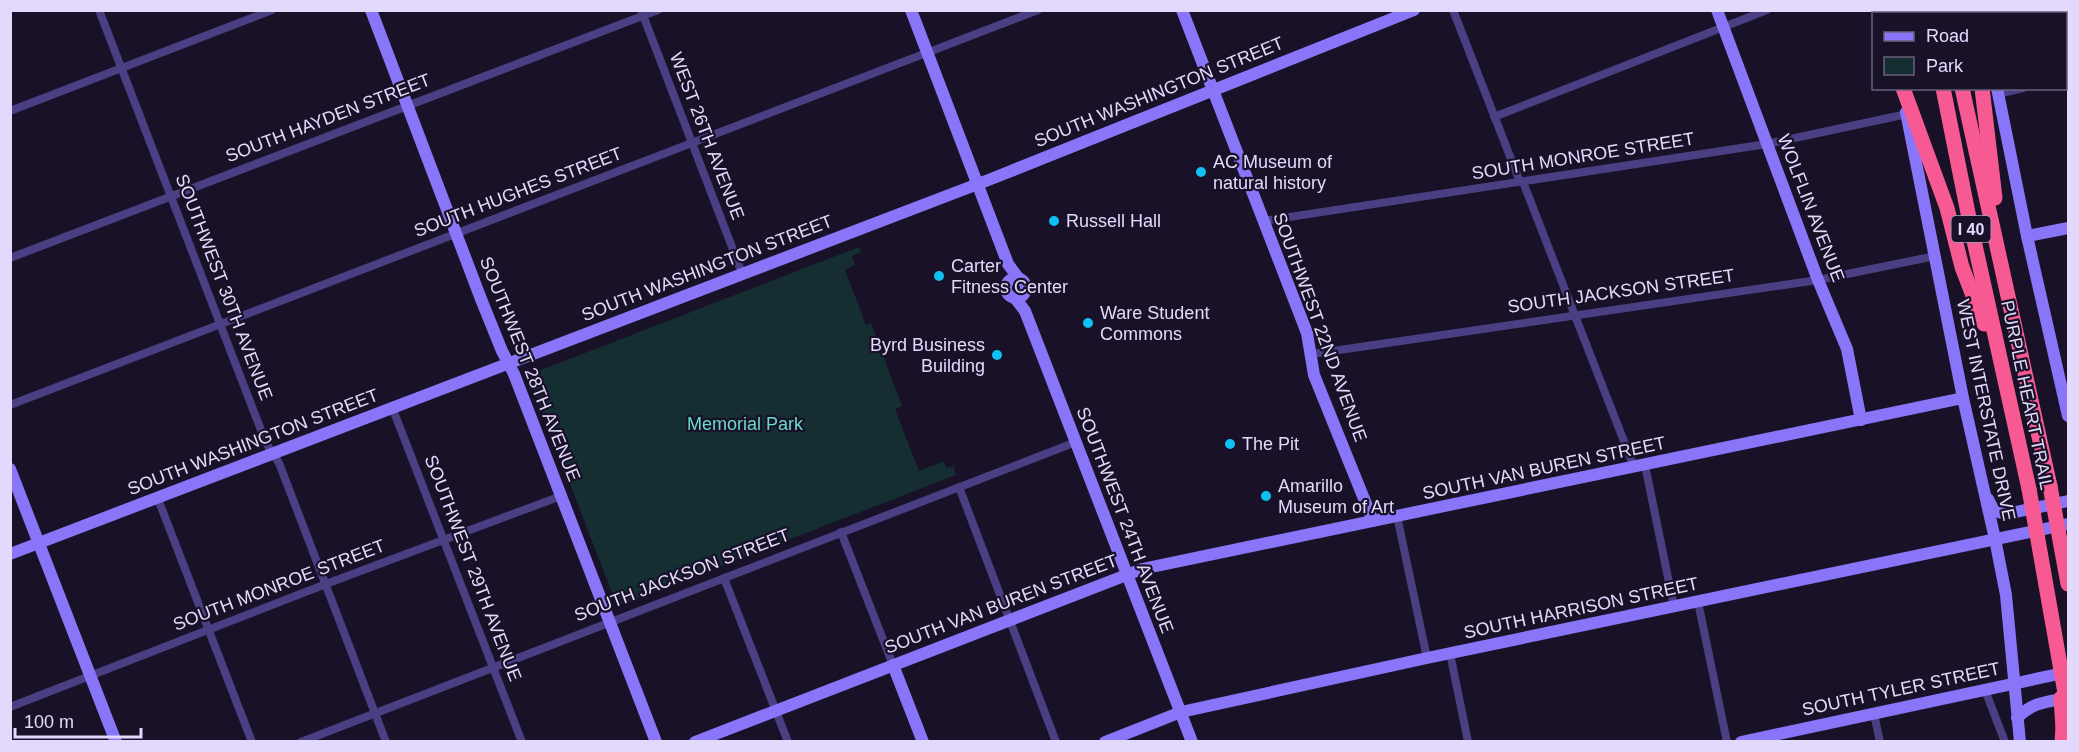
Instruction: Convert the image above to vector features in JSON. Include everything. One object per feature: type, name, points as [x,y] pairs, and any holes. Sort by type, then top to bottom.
[{"type":"highway","points":[[1903,90],[1947,208],[1962,267],[2001,369]]},
{"type":"highway","name":"PURPLE HEART TRAIL","points":[[1943,90],[2001,369],[2029,489],[2064,670],[2068,710]]},
{"type":"highway","name":"PURPLE HEART TRAIL","points":[[1962,90],[2050,486],[2068,584]]},
{"type":"highway","points":[[1982,90],[2007,296]]},
{"type":"highway","points":[[2062,735],[2064,670]]},
{"type":"main road","name":"SOUTHWEST 28TH AVENUE","points":[[371,10],[485,309],[508,362],[656,741]]},
{"type":"main road","name":"SOUTHWEST 24TH AVENUE","points":[[911,10],[1008,264],[1014,289],[1025,311],[1192,741]]},
{"type":"main road","name":"SOUTHWEST 22ND AVENUE","points":[[1182,10],[1307,333],[1314,375],[1373,521]]},
{"type":"main road","name":"SOUTH WASHINGTON STREET","points":[[10,554],[977,184],[1414,10]]},
{"type":"main road","name":"WOLFLIN AVENUE","points":[[1716,10],[1818,280],[1848,349],[1861,420]]},
{"type":"main road","name":"WEST INTERSTATE DRIVE","points":[[1902,90],[1963,398],[2006,595],[2020,741]]},
{"type":"main road","points":[[1998,91],[2027,236],[2064,378],[2068,416]]},
{"type":"main road","points":[[2027,236],[2068,228]]},
{"type":"main road","name":"SOUTH VAN BUREN STREET","points":[[695,741],[1142,569],[1963,398]]},
{"type":"main road","points":[[10,469],[116,741]]},
{"type":"main road","points":[[1983,490],[1994,511],[2007,514],[2068,501]]},
{"type":"main road","name":"SOUTH HARRISON STREET","points":[[1105,741],[1181,712],[1450,653],[2068,524]]},
{"type":"main road","points":[[893,665],[923,741]]},
{"type":"main road","name":"SOUTH TYLER STREET","points":[[1748,741],[1985,690],[2064,670]]},
{"type":"main road","points":[[2017,718],[2036,704],[2068,698]]},
{"type":"street","name":"SOUTHWEST 30TH AVENUE","points":[[99,10],[266,443],[279,462],[386,741]]},
{"type":"street","points":[[10,111],[272,10]]},
{"type":"street","name":"SOUTH HAYDEN STREET","points":[[10,258],[642,13],[658,10]]},
{"type":"street","name":"SOUTH HUGHES STREET","points":[[10,405],[1038,10]]},
{"type":"street","points":[[1453,10],[1494,117],[1639,466],[1674,607]]},
{"type":"street","points":[[1494,117],[1767,10]]},
{"type":"street","name":"WEST 26TH AVENUE","points":[[642,13],[742,273]]},
{"type":"street","name":"SOUTH MONROE STREET","points":[[1263,221],[1767,144],[1907,114]]},
{"type":"street","name":"SOUTH JACKSON STREET","points":[[1311,354],[1818,280],[1935,256]]},
{"type":"street","name":"SOUTHWEST 29TH AVENUE","points":[[392,407],[522,741]]},
{"type":"street","name":"SOUTH JACKSON STREET","points":[[301,741],[1076,442]]},
{"type":"street","points":[[959,487],[1056,741]]},
{"type":"street","name":"SOUTH MONROE STREET","points":[[10,708],[326,584],[561,496]]},
{"type":"street","points":[[158,499],[252,741]]},
{"type":"street","points":[[1397,516],[1427,658]]},
{"type":"street","points":[[841,532],[893,665]]},
{"type":"street","points":[[724,578],[788,741]]},
{"type":"street","points":[[1698,602],[1726,741]]},
{"type":"street","points":[[1450,653],[1468,741]]},
{"type":"street","points":[[1985,690],[2005,741]]},
{"type":"street","points":[[1874,714],[1880,741]]},
{"type":"green space","name":"Memorial Park","points":[[859,247],[861,252],[852,256],[855,265],[845,270],[866,325],[871,323],[902,406],[895,409],[919,471],[944,461],[946,468],[953,466],[956,475],[617,606],[528,375]]},
{"type":"place","name":"AC Museum of natural history","points":[[1201,172]]},
{"type":"place","name":"Russell Hall","points":[[1054,221]]},
{"type":"place","name":"Carter Fitness Center","points":[[939,276]]},
{"type":"place","name":"Ware Student Commons","points":[[1088,323]]},
{"type":"place","name":"Byrd Business Building","points":[[997,355]]},
{"type":"place","name":"The Pit","points":[[1230,444]]},
{"type":"place","name":"Amarillo Museum of Art","points":[[1266,496]]}]
